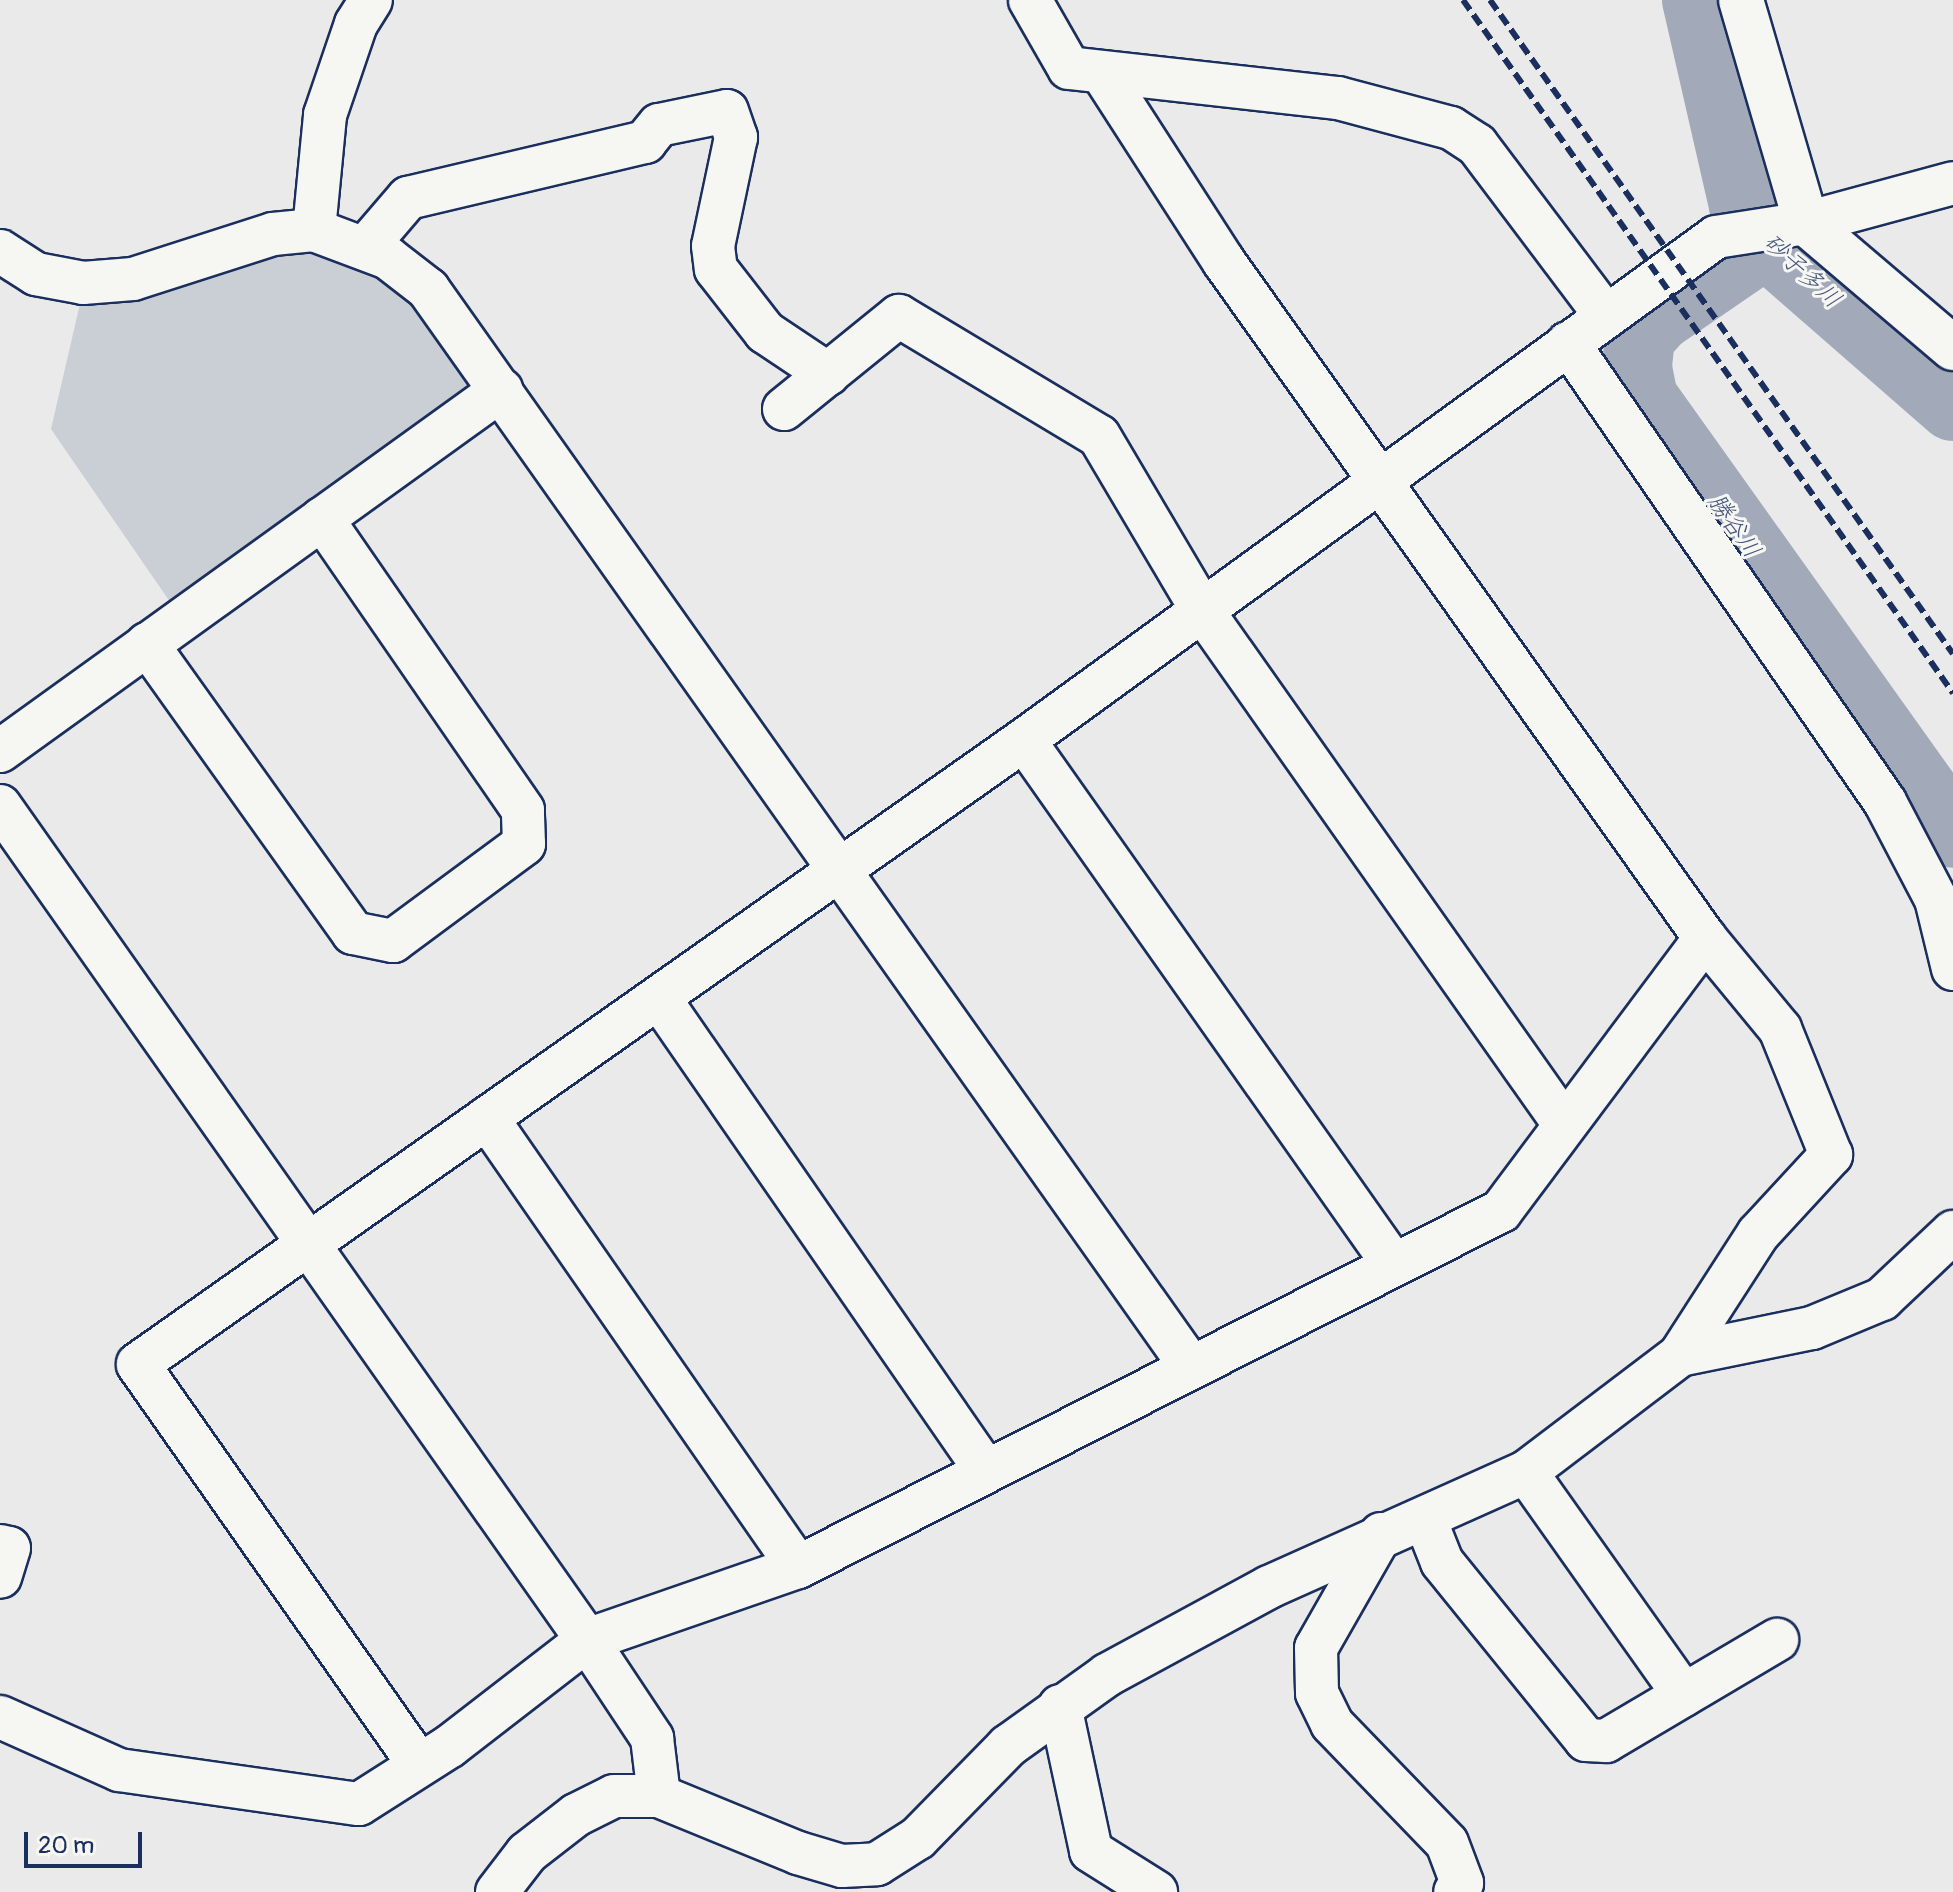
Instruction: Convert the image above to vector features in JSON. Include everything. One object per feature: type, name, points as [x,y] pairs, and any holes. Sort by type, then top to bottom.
[{"type":"street","points":[[314,230],[325,115],[356,24],[371,0]]},
{"type":"street","points":[[1030,0],[1069,68],[1105,77],[1215,80],[1338,98],[1451,128],[1477,145],[1606,316]]},
{"type":"street","points":[[1741,0],[1806,223],[1953,348]]},
{"type":"street","points":[[497,1892],[527,1853],[576,1815],[614,1796],[659,1796],[798,1853],[885,1878],[918,1838],[1008,1746],[1060,1706],[1255,1594],[1381,1534],[1425,1519],[1526,1472],[1680,1355],[1758,1234],[1831,1155],[1780,1029],[1705,938],[1224,262],[1105,77]]},
{"type":"street","points":[[366,247],[408,198],[645,142],[659,125],[727,111],[736,137],[713,246],[716,269],[765,332],[828,374]]},
{"type":"street","points":[[418,1763],[138,1364],[841,871],[1716,237],[1806,223],[1953,183]]},
{"type":"street","points":[[0,251],[36,274],[83,283],[133,279],[273,234],[314,230],[366,247],[428,289],[1191,1367]]},
{"type":"street","points":[[784,409],[899,316],[1099,436],[1202,610],[1564,1124]]},
{"type":"street","points":[[1568,343],[1885,802],[1936,899],[1953,969]]},
{"type":"street","points":[[0,751],[501,390]]},
{"type":"street","points":[[147,644],[353,933],[393,941],[524,844],[523,810],[322,519]]},
{"type":"street","points":[[1024,740],[1394,1265]]},
{"type":"street","points":[[0,806],[310,1241],[587,1640],[652,1738],[659,1796]]},
{"type":"street","points":[[0,1717],[119,1770],[359,1804],[418,1763],[450,1746],[587,1640],[798,1567],[1501,1211],[1705,938]]},
{"type":"street","points":[[659,998],[986,1471]]},
{"type":"street","points":[[487,1118],[798,1567]]},
{"type":"street","points":[[1680,1355],[1812,1328],[1882,1299],[1953,1232]]},
{"type":"street","points":[[1526,1472],[1684,1695]]},
{"type":"street","points":[[1425,1519],[1442,1562],[1586,1740],[1606,1741],[1777,1640]]},
{"type":"street","points":[[1381,1534],[1316,1648],[1317,1693],[1332,1724],[1447,1843],[1462,1883],[1455,1892]]},
{"type":"street","points":[[0,1546],[9,1548],[0,1577]]},
{"type":"street","points":[[1060,1706],[1091,1851],[1156,1892]]},
{"type":"shaded area","points":[[282,241],[387,266],[501,416],[177,612],[51,429],[82,295]]},
{"type":"waterway","name":"砂子多川","points":[[1697,0],[1744,206],[1766,243],[1953,406]]},
{"type":"waterway","name":"勝谷川","points":[[1766,243],[1658,317],[1640,337],[1637,368],[1643,398],[1953,833]]},
{"type":"railway","points":[[1463,0],[1953,693]]},
{"type":"railway","points":[[1490,0],[1953,654]]}]
